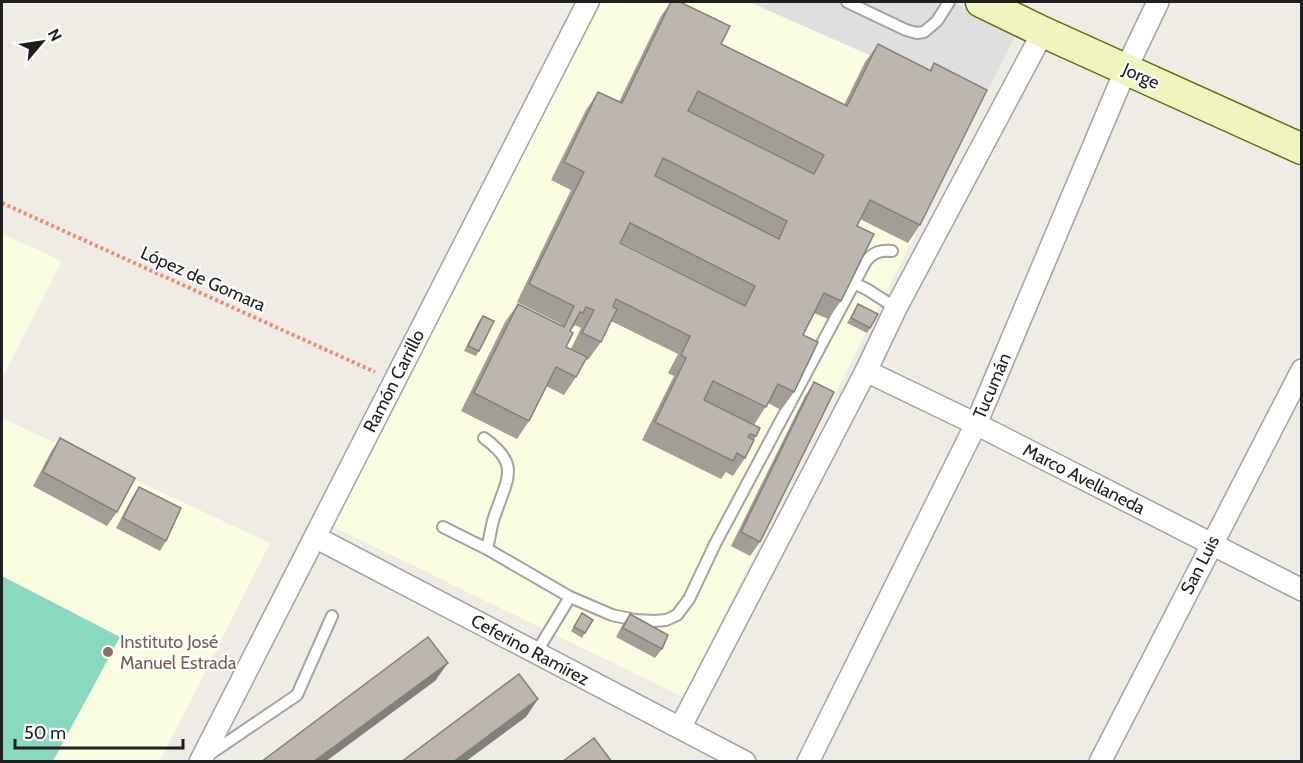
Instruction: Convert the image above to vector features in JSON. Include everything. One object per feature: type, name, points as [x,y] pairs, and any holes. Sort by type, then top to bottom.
[{"type":"street","name":"Ramón Carrillo","points":[[200,762],[588,2]]},
{"type":"street","name":"Jorge","points":[[981,2],[1302,149]]},
{"type":"street","name":"Tucumán","points":[[808,762],[976,424],[1126,69],[1158,2]]},
{"type":"street","points":[[680,728],[896,308],[1043,32]]},
{"type":"street","name":"Marco Avellaneda","points":[[866,370],[1302,590]]},
{"type":"street","name":"San Luis","points":[[1100,762],[1210,544],[1302,370]]},
{"type":"street","name":"Ceferino Ramírez","points":[[315,537],[745,762]]},
{"type":"lane","points":[[847,2],[917,33],[924,32],[937,21],[949,2]]},
{"type":"lane","points":[[443,527],[487,549],[570,597],[612,615],[654,621],[666,620],[677,615],[689,599],[715,544],[866,261],[873,253],[882,250],[892,251]]},
{"type":"lane","points":[[854,283],[896,308]]},
{"type":"lane","points":[[484,438],[496,446],[507,461],[509,475],[493,519],[487,549]]},
{"type":"lane","points":[[536,653],[570,597]]},
{"type":"lane","points":[[200,762],[297,695],[332,616]]},
{"type":"path","name":"López de Gomara","points":[[2,203],[394,380]]},
{"type":"shaded area","points":[[601,2],[953,2],[1017,32],[683,697],[332,526]]},
{"type":"shaded area","points":[[749,2],[953,2],[1017,32],[981,104]]},
{"type":"shaded area","points":[[2,234],[62,261],[2,378]]},
{"type":"shaded area","name":"Instituto José Manuel Estrada","points":[[2,418],[270,543],[160,761],[2,762]]},
{"type":"green space","points":[[2,576],[120,637],[53,761],[2,761]]},
{"type":"building","points":[[671,2],[680,2],[730,26],[721,44],[847,106],[878,44],[931,71],[934,63],[987,90],[920,225],[870,200],[857,226],[874,234],[841,301],[824,293],[803,335],[818,342],[794,392],[778,384],[766,407],[713,381],[704,400],[760,428],[756,436],[750,434],[748,437],[754,440],[745,458],[737,453],[733,461],[655,422],[686,358],[681,355],[690,336],[616,299],[613,307],[617,309],[601,342],[582,333],[594,310],[586,307],[583,313],[580,312],[570,331],[573,333],[566,347],[587,357],[576,377],[556,367],[529,421],[474,393],[518,304],[564,327],[574,306],[529,284],[584,172],[564,162],[598,92],[622,103]],"holes":[[[698,91],[824,155],[814,174],[688,111]],[[663,158],[787,221],[779,239],[655,176]],[[630,223],[755,286],[745,306],[620,243]]]},
{"type":"building","points":[[858,304],[878,314],[870,328],[851,318]]},
{"type":"building","points":[[483,316],[494,321],[479,351],[468,346]]},
{"type":"building","points":[[814,382],[834,392],[760,542],[741,532]]},
{"type":"building","points":[[60,438],[135,478],[117,512],[43,472]]},
{"type":"building","points":[[139,487],[181,508],[166,541],[123,518]]},
{"type":"building","points":[[582,613],[593,620],[585,633],[574,627]]},
{"type":"building","points":[[630,614],[668,635],[662,649],[623,628]]},
{"type":"building","points":[[428,637],[448,663],[313,762],[261,762]]},
{"type":"building","points":[[519,674],[538,699],[453,762],[401,762]]},
{"type":"building","points":[[594,738],[612,762],[562,762]]},
{"type":"place","name":"Instituto José Manuel Estrada","points":[[108,652]]}]
